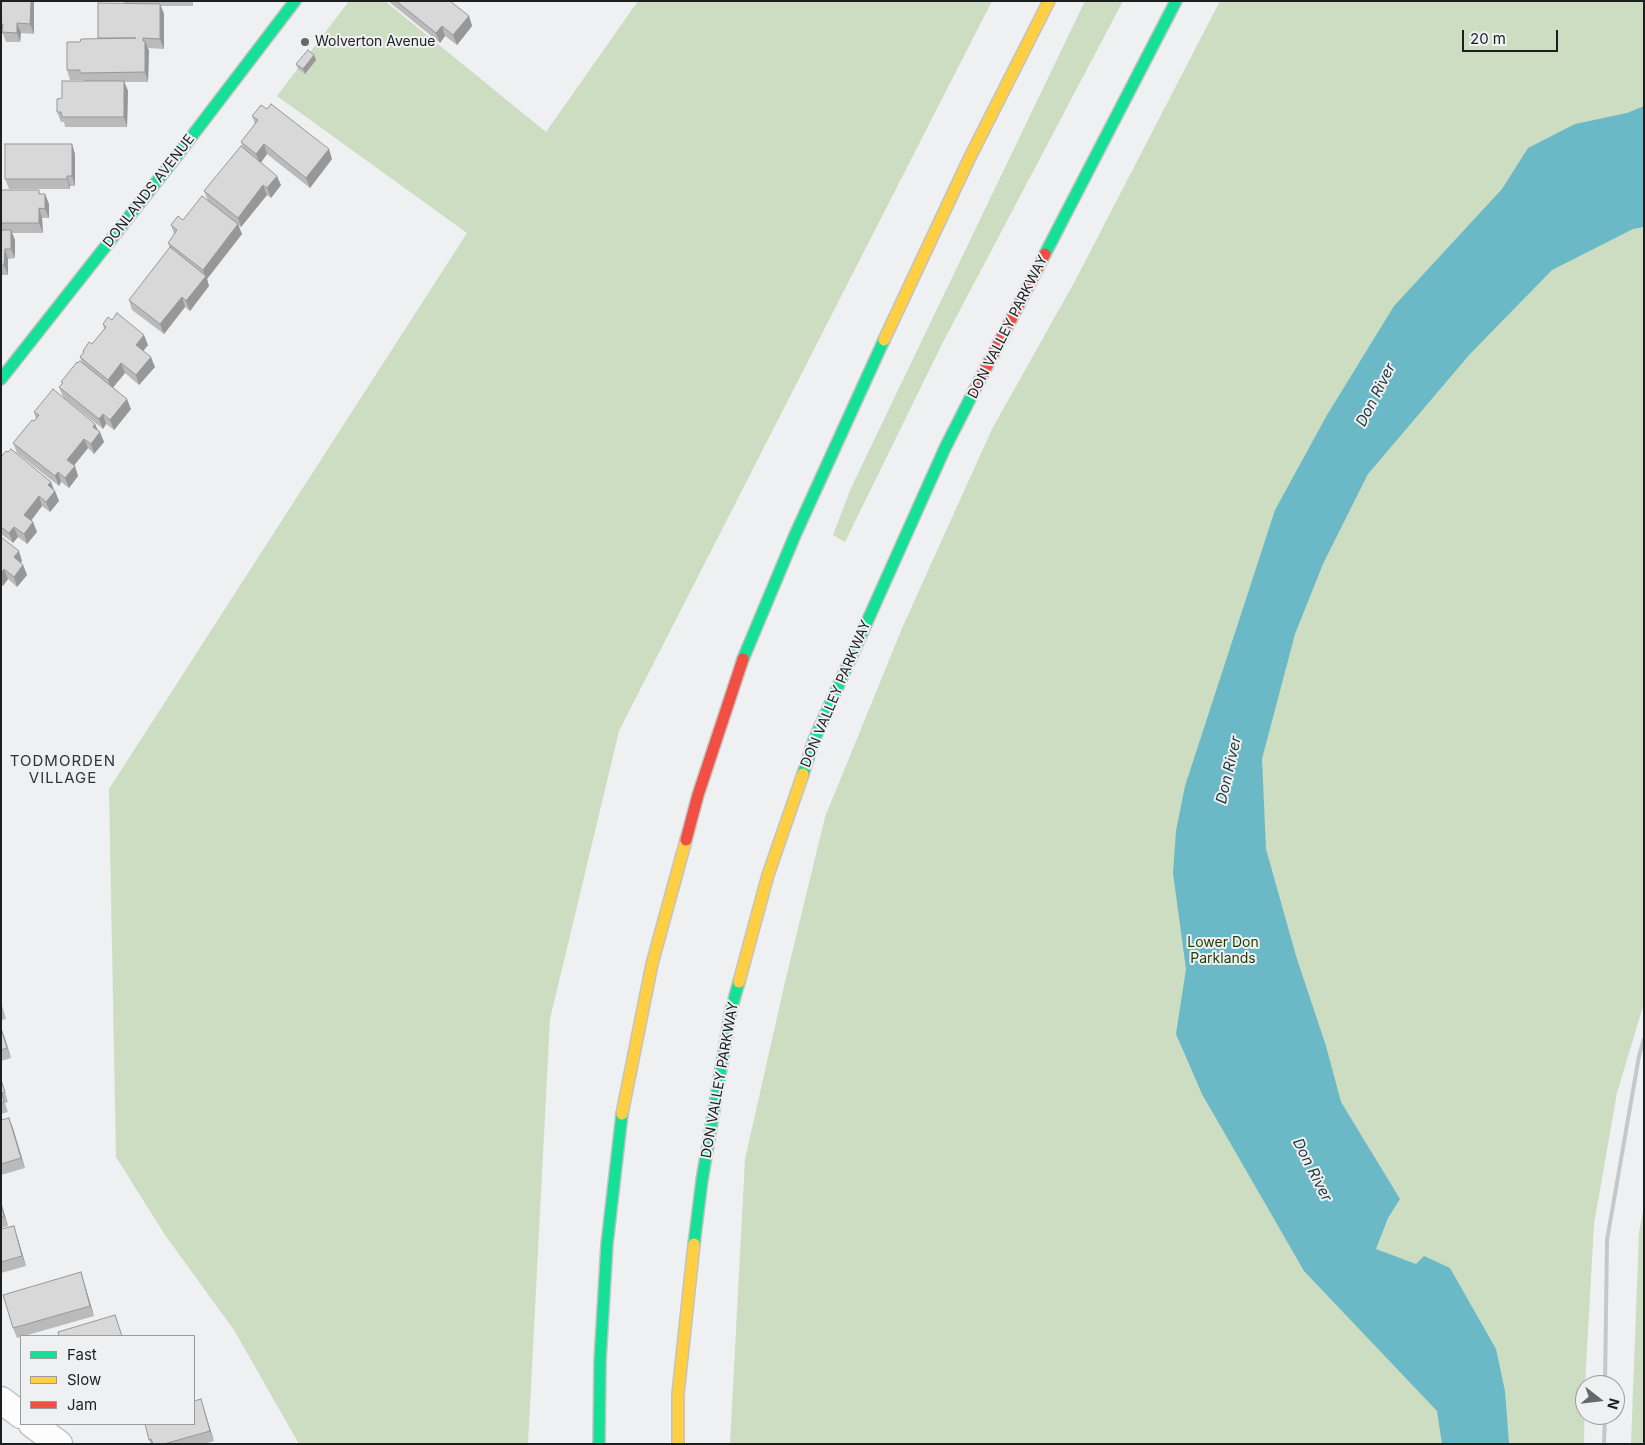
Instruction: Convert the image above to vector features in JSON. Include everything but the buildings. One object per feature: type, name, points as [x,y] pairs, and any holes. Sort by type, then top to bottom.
[{"type":"main road","name":"DONLANDS AVENUE","points":[[2,378],[296,1]]},
{"type":"main road","points":[[599,1444],[600,1361],[607,1244],[619,1127],[652,964],[698,794],[744,656],[795,535],[970,157],[1049,1]]},
{"type":"main road","name":"DON VALLEY PARKWAY","points":[[678,1444],[678,1394],[689,1283],[702,1180],[731,1010],[768,875],[814,740],[945,448],[1176,1]]},
{"type":"street","points":[[1,1400],[20,1414]]},
{"type":"street","points":[[33,1425],[59,1444]]},
{"type":"green space","points":[[349,1],[385,1],[546,132],[638,1],[992,1],[619,731],[550,1019],[528,1444],[299,1444],[234,1330],[165,1235],[116,1157],[109,789],[467,233],[277,96]]},
{"type":"green space","points":[[1085,1],[1123,1],[942,344],[845,542],[833,535],[851,488]]},
{"type":"green space","name":"Lower Don Parklands","points":[[1220,1],[1644,1],[1644,1003],[1617,1093],[1594,1224],[1586,1375],[1575,1375],[1575,1425],[1584,1425],[1584,1444],[730,1444],[745,1159],[825,817],[903,626],[992,429],[1075,281]]},
{"type":"green space","points":[[1644,1205],[1644,1444],[1631,1444],[1639,1232]]},
{"type":"water","name":"Don River","points":[[1644,106],[1644,227],[1633,229],[1552,270],[1470,354],[1368,474],[1323,564],[1295,634],[1262,759],[1266,849],[1296,956],[1326,1046],[1341,1102],[1400,1199],[1388,1218],[1376,1249],[1416,1264],[1424,1256],[1450,1268],[1496,1349],[1505,1391],[1509,1444],[1442,1444],[1437,1411],[1304,1271],[1202,1094],[1176,1034],[1186,969],[1173,873],[1176,831],[1185,786],[1275,510],[1327,415],[1394,306],[1502,189],[1528,148],[1575,124],[1627,113]]},
{"type":"railway","points":[[1605,1375],[1607,1240],[1639,1056],[1644,1039]]},
{"type":"railway","points":[[1604,1444],[1605,1425]]},
{"type":"traffic: fast","points":[[1,379],[176,157],[295,1]]},
{"type":"traffic: fast","points":[[1045,254],[1176,1]]},
{"type":"traffic: fast","points":[[743,659],[795,535],[884,340]]},
{"type":"traffic: fast","points":[[803,774],[814,740],[945,448],[974,391]]},
{"type":"traffic: fast","points":[[694,1244],[702,1180],[731,1010],[739,982]]},
{"type":"traffic: fast","points":[[599,1444],[600,1361],[607,1244],[622,1114]]},
{"type":"traffic: slow","points":[[884,340],[970,157],[1049,1]]},
{"type":"traffic: slow","points":[[739,982],[768,875],[803,774]]},
{"type":"traffic: slow","points":[[622,1114],[652,964],[686,840]]},
{"type":"traffic: slow","points":[[678,1444],[678,1394],[694,1244]]},
{"type":"traffic: jam","points":[[974,391],[1045,254]]},
{"type":"traffic: jam","points":[[686,840],[698,795],[743,659]]},
{"type":"place","name":"Wolverton Avenue","points":[[305,42]]},
{"type":"district","name":"TODMORDEN VILLAGE","points":[[63,770]]}]
